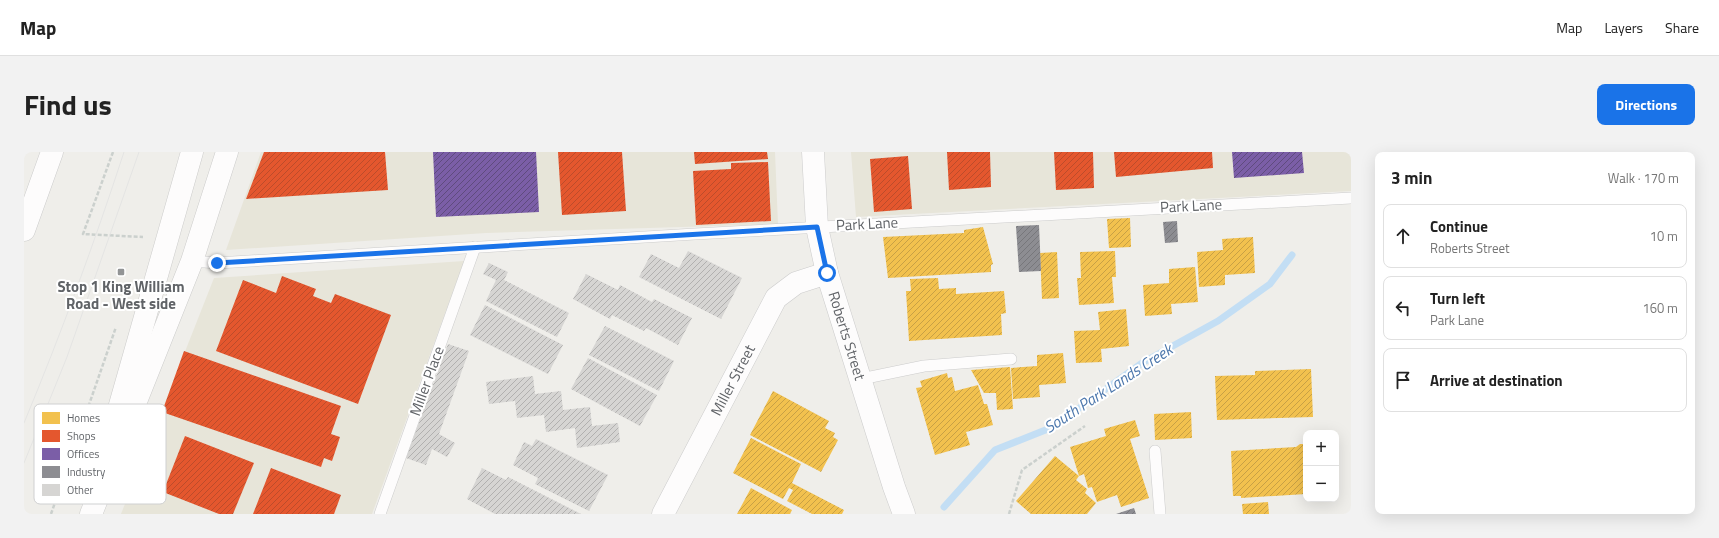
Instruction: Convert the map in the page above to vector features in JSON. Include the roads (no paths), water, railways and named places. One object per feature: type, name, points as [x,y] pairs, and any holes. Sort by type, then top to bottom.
[{"type":"street","points":[[24,230],[52,152]]},
{"type":"street","points":[[121,404],[192,152]]},
{"type":"street","points":[[134,404],[192,261],[227,152]]},
{"type":"street","name":"Roberts Street","points":[[813,152],[817,227],[827,273],[894,487],[904,514]]},
{"type":"street","name":"Miller Street","points":[[662,514],[776,298],[796,283],[827,273]]},
{"type":"street","points":[[90,514],[93,504]]},
{"type":"street","points":[[90,514],[94,504]]},
{"type":"lane","name":"Park Lane","points":[[192,261],[217,263],[817,227],[1351,198]]},
{"type":"lane","name":"Miller Place","points":[[380,514],[475,247]]},
{"type":"lane","points":[[861,379],[924,366],[1011,359]]},
{"type":"lane","points":[[1155,450],[1160,514]]},
{"type":"waterway","name":"South Park Lands Creek","points":[[944,507],[995,450],[1053,427],[1142,363],[1218,321],[1270,284],[1292,255]]},
{"type":"tram line","points":[[24,423],[77,289],[124,152]]},
{"type":"tram line","points":[[48,404],[67,357],[139,152]]},
{"type":"tram line","points":[[24,463],[34,438]]},
{"type":"place","name":"Stop 1 King William Road - West side","points":[[121,272]]}]
